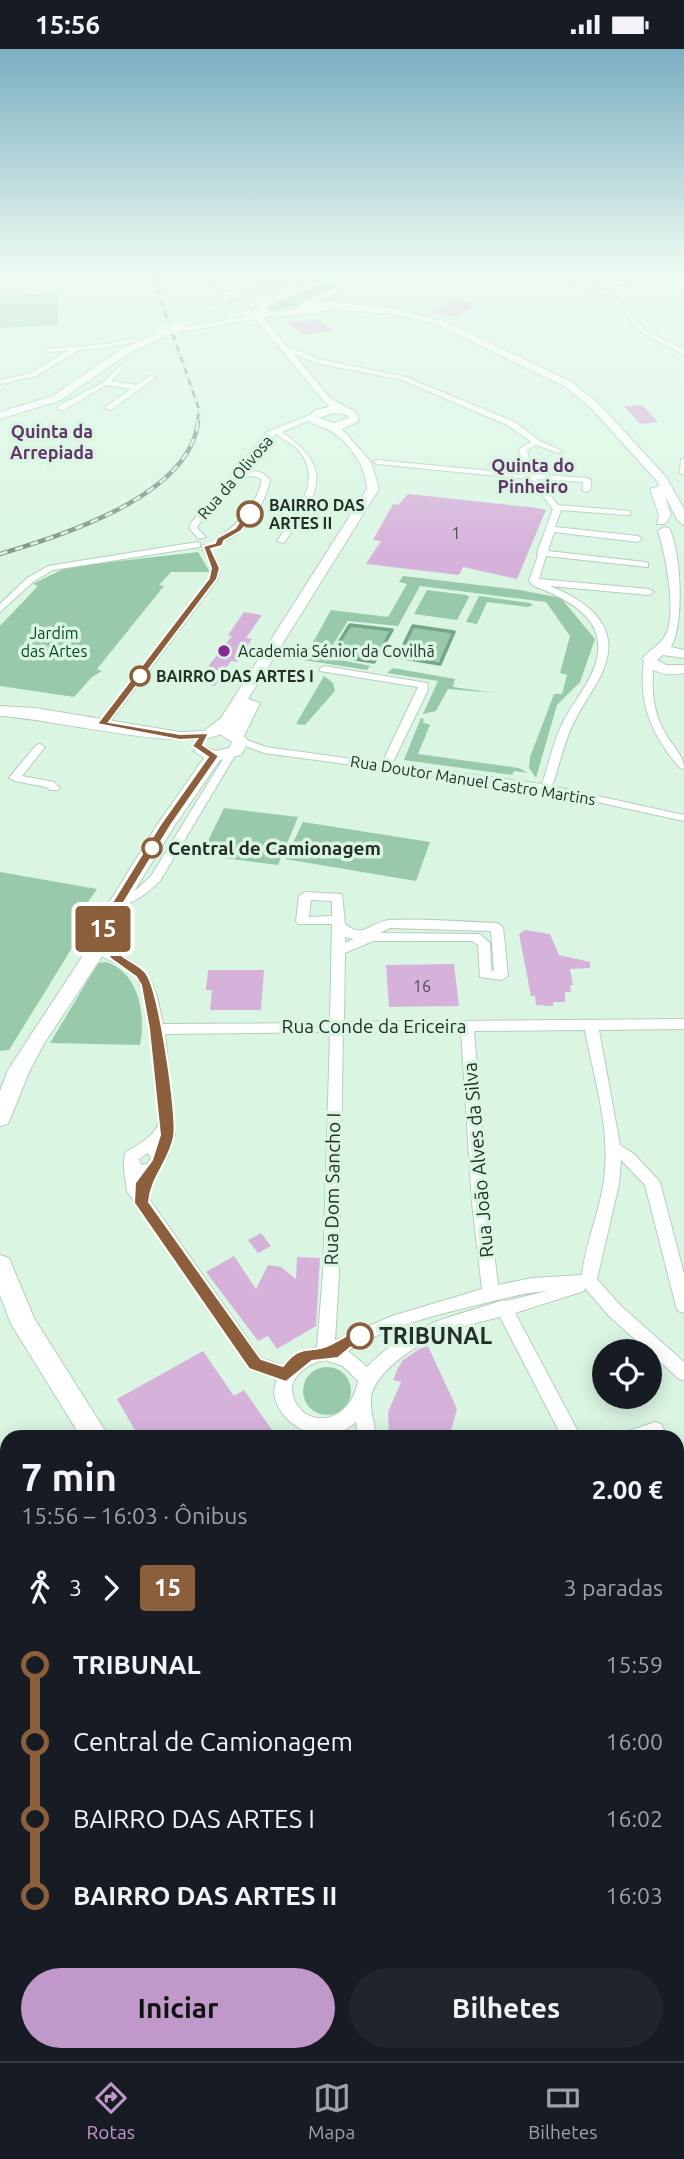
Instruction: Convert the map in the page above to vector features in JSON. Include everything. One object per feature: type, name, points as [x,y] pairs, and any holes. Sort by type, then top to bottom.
[{"type":"main road","points":[[0,415],[29,406],[63,390],[97,366]]},
{"type":"main road","points":[[0,415],[48,403],[87,381],[106,366]]},
{"type":"main road","points":[[205,738],[227,721],[373,489],[374,481],[369,469],[342,434],[321,420],[319,403],[291,366]]},
{"type":"main road","points":[[0,1118],[19,1070],[98,942],[118,902],[231,748],[250,707],[383,494],[387,479],[377,462],[349,429],[350,423],[356,417],[340,410],[326,399],[300,366]]},
{"type":"main road","points":[[521,366],[556,383],[580,402],[657,491],[665,515],[663,526],[671,561],[677,622],[671,639],[652,657]]},
{"type":"main road","points":[[533,366],[568,384],[596,407],[662,480],[684,521],[663,526]]},
{"type":"main road","points":[[321,420],[340,410]]},
{"type":"main road","points":[[321,420],[350,423]]},
{"type":"main road","points":[[663,526],[683,537],[684,560]]},
{"type":"main road","points":[[652,657],[667,650],[681,667]]},
{"type":"main road","points":[[0,705],[180,737],[205,738],[231,748]]},
{"type":"main road","points":[[0,711],[35,713]]},
{"type":"main road","points":[[205,738],[231,748]]},
{"type":"main road","points":[[74,981],[94,931],[98,942]]},
{"type":"main road","points":[[0,1265],[24,1324],[92,1430]]},
{"type":"street","points":[[0,382],[24,379],[54,366]]},
{"type":"street","points":[[61,408],[106,383],[121,366]]},
{"type":"street","points":[[343,366],[404,377],[512,424],[536,442],[558,451]]},
{"type":"street","points":[[108,408],[153,377]]},
{"type":"street","points":[[87,381],[139,388]]},
{"type":"street","name":"Rua da Olivosa","points":[[202,543],[193,525],[265,439],[276,430],[291,424],[321,420]]},
{"type":"street","points":[[276,430],[289,440],[311,465],[314,484],[313,493],[281,541]]},
{"type":"street","points":[[265,439],[289,440]]},
{"type":"street","points":[[536,442],[523,449],[529,476],[557,507],[627,513]]},
{"type":"street","points":[[684,461],[684,473]]},
{"type":"street","points":[[377,462],[587,480],[589,482],[586,490]]},
{"type":"street","points":[[0,609],[30,580],[51,568],[220,540],[238,530],[262,497],[265,477],[241,467]]},
{"type":"street","points":[[232,478],[251,473]]},
{"type":"street","points":[[536,582],[541,552],[557,507]]},
{"type":"street","points":[[550,529],[638,539]]},
{"type":"street","points":[[103,724],[213,579],[216,568],[202,543]]},
{"type":"street","points":[[541,552],[645,565]]},
{"type":"street","points":[[536,582],[554,581],[649,592]]},
{"type":"street","points":[[536,582],[568,598],[586,611],[601,630],[605,646],[597,672],[562,736],[546,788]]},
{"type":"street","points":[[652,657],[647,700],[657,733],[684,766]]},
{"type":"street","points":[[648,686],[660,674],[681,667]]},
{"type":"street","points":[[324,669],[423,685],[424,690],[386,766]]},
{"type":"street","points":[[40,747],[15,778],[50,784],[54,788]]},
{"type":"street","name":"Rua Doutor Manuel Castro Martins","points":[[231,748],[546,788],[684,818]]},
{"type":"street","name":"Rua Dom Sancho I","points":[[328,1352],[337,1026],[337,951],[338,923],[350,935],[365,935],[388,925],[497,927],[501,975],[485,974],[484,943],[474,937],[371,937],[337,951]]},
{"type":"street","points":[[98,942],[141,974],[147,985],[156,1029],[168,1135],[143,1183],[141,1203]]},
{"type":"street","points":[[98,942],[115,956]]},
{"type":"street","points":[[591,1024],[613,1168],[607,1203],[590,1258],[589,1281],[614,1310],[684,1373]]},
{"type":"street","name":"Rua Conde da Ericeira","points":[[156,1029],[684,1024]]},
{"type":"street","name":"Rua João Alves da Silva","points":[[467,1025],[480,1203],[497,1301]]},
{"type":"street","points":[[168,1119],[156,1140],[131,1156],[132,1182],[141,1203],[255,1364],[286,1374]]},
{"type":"street","points":[[612,1148],[629,1158],[652,1182],[684,1306]]},
{"type":"street","points":[[142,1149],[152,1150],[155,1164]]},
{"type":"street","points":[[130,1164],[138,1171],[155,1164]]},
{"type":"street","points":[[302,1430],[286,1403],[283,1389],[286,1374],[295,1362],[309,1354],[328,1352],[375,1330],[497,1301],[557,1295],[589,1281]]},
{"type":"street","points":[[366,1430],[363,1402],[367,1378],[394,1350],[417,1334],[497,1301]]},
{"type":"street","points":[[497,1301],[568,1430]]},
{"type":"street","points":[[328,1352],[354,1362],[367,1378]]},
{"type":"street","points":[[295,1415],[308,1423],[342,1426],[363,1402]]},
{"type":"green space","name":"Jardim das Artes","points":[[198,552],[210,572],[171,572],[159,585],[164,586],[97,669],[102,671],[92,677],[74,697],[0,686],[0,626],[38,586],[33,584],[67,567]]},
{"type":"green space","points":[[403,576],[520,590],[561,598],[595,639],[580,682],[557,705],[536,778],[529,768],[530,757],[554,694],[562,694],[567,675],[560,673],[570,636],[546,602],[420,586],[398,626],[348,621],[325,657],[376,667],[370,666],[367,670],[303,660],[331,610],[388,617],[407,584],[399,582]]},
{"type":"green space","points":[[427,590],[469,597],[457,620],[414,614]]},
{"type":"green space","points":[[479,596],[533,605],[528,607],[487,602],[477,624],[466,622]]},
{"type":"green space","points":[[350,625],[392,630],[376,657],[365,660],[331,655]]},
{"type":"green space","points":[[413,626],[454,632],[442,660],[431,663],[398,657]]},
{"type":"green space","points":[[393,668],[455,679],[453,687],[495,693],[448,689],[436,711],[423,714],[438,681],[387,673]]},
{"type":"green space","points":[[324,676],[333,683],[335,691],[305,725],[296,724]]},
{"type":"green space","points":[[421,718],[425,720],[422,722],[430,725],[418,754],[519,768],[528,773],[514,771],[512,775],[404,760]]},
{"type":"green space","points":[[224,808],[298,817],[278,865],[201,855]]},
{"type":"green space","points":[[303,822],[430,842],[416,881],[285,859]]},
{"type":"green space","points":[[0,872],[97,889],[73,924],[85,927],[9,1050],[0,1051]]},
{"type":"green space","points":[[106,962],[126,975],[138,996],[142,1021],[140,1045],[50,1043],[98,963]]},
{"type":"green space","points":[[327,1367],[344,1374],[351,1391],[344,1408],[327,1415],[310,1408],[303,1391],[310,1374]]},
{"type":"building","points":[[642,405],[658,422],[640,424],[624,406]]},
{"type":"building","points":[[408,494],[546,510],[517,579],[463,567],[459,575],[366,564],[381,541],[373,540],[393,504],[398,505]]},
{"type":"building","points":[[244,612],[262,615],[246,638],[252,639],[237,662],[231,661],[215,686],[195,683],[232,636],[228,635]]},
{"type":"building","points":[[525,930],[550,934],[559,955],[590,962],[590,968],[570,969],[573,985],[570,985],[571,992],[565,992],[565,1002],[553,1002],[553,1006],[536,1005],[535,996],[531,996],[519,934]]},
{"type":"building","points":[[454,964],[459,1006],[389,1007],[386,965]]},
{"type":"building","points":[[208,970],[264,970],[261,1010],[210,1010],[212,990],[206,990]]},
{"type":"building","points":[[261,1233],[271,1246],[258,1253],[248,1240]]},
{"type":"building","points":[[234,1256],[256,1289],[268,1265],[281,1267],[296,1279],[297,1257],[320,1258],[316,1326],[277,1349],[268,1336],[258,1341],[206,1272]]},
{"type":"building","points":[[427,1344],[457,1409],[451,1430],[389,1430],[388,1412],[401,1382],[393,1380],[403,1360]]},
{"type":"building","points":[[203,1351],[234,1396],[244,1390],[272,1430],[135,1430],[117,1399]]},
{"type":"waterway","points":[[350,625],[392,630],[374,662],[331,655],[350,625]]},
{"type":"waterway","points":[[413,626],[454,632],[440,664],[398,657],[413,626]]},
{"type":"railway","points":[[184,366],[199,409],[197,424]]},
{"type":"railway","points":[[0,554],[88,524],[148,492],[172,472],[189,448],[198,422]]},
{"type":"bus line","name":"15","points":[[250,514],[238,530],[220,540],[219,545],[206,547],[216,568],[213,579],[103,724],[180,737],[205,736],[198,746],[205,753],[214,756],[200,781],[192,787],[171,822],[166,825],[103,927],[101,937],[113,949],[115,956],[141,974],[147,985],[156,1029],[168,1135],[159,1162],[147,1174],[143,1183],[141,1203],[255,1364],[286,1374],[295,1362],[309,1354],[332,1352],[345,1342],[360,1336]]},
{"type":"place","name":"BAIRRO DAS ARTES II","points":[[250,514]]},
{"type":"place","name":"Academia Sénior da Covilhã","points":[[224,651]]},
{"type":"place","name":"BAIRRO DAS ARTES I","points":[[140,676]]},
{"type":"place","name":"Central de Camionagem","points":[[152,848]]},
{"type":"place","name":"TRIBUNAL","points":[[360,1336]]},
{"type":"district","name":"Quinta da Arrepiada","points":[[52,442]]},
{"type":"district","name":"Quinta do Pinheiro","points":[[533,476]]}]
